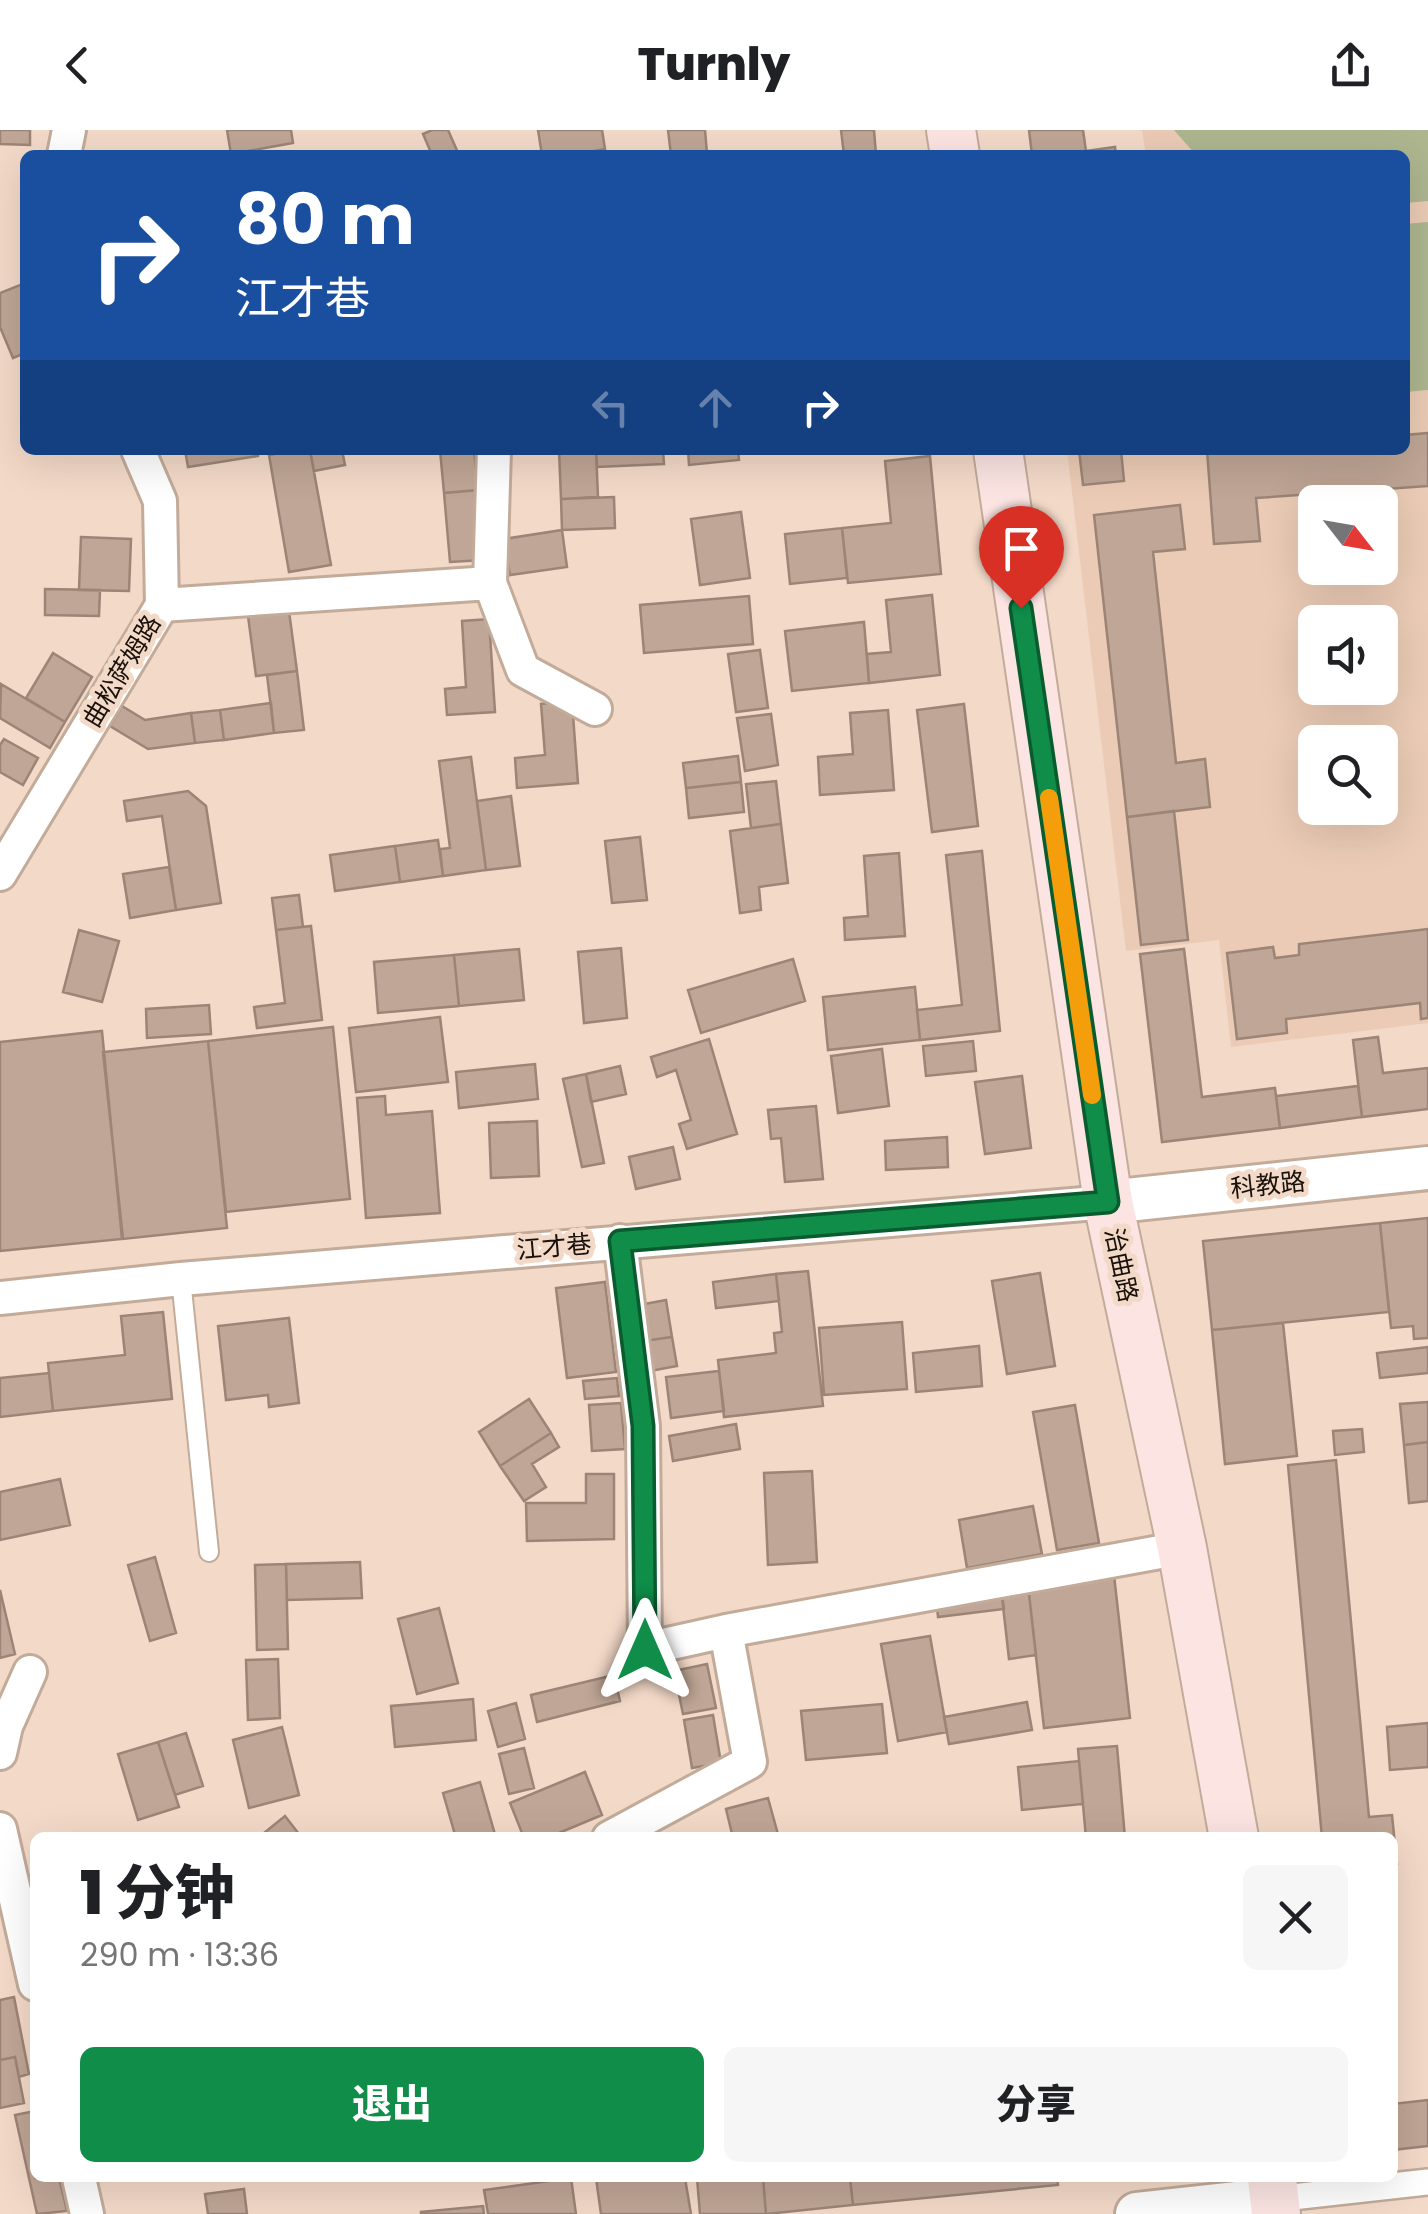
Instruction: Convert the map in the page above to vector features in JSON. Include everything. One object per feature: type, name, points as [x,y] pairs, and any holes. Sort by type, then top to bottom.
[{"type":"main road","name":"治曲路","points":[[999,455],[1108,1202],[1182,1548],[1233,1832]]},
{"type":"street","name":"曲松萨姆路","points":[[0,874],[162,604],[160,501],[140,455]]},
{"type":"street","points":[[494,455],[490,583],[523,670],[595,709]]},
{"type":"street","points":[[162,604],[490,583]]},
{"type":"street","name":"科教路","points":[[1108,1202],[1428,1168]]},
{"type":"street","name":"江才巷","points":[[0,1298],[181,1279],[1108,1202]]},
{"type":"street","points":[[620,1241],[643,1426],[645,1650],[1182,1548]]},
{"type":"street","points":[[620,1832],[750,1762],[726,1632]]},
{"type":"street","points":[[0,1754],[6,1726],[30,1672]]},
{"type":"street","points":[[0,1829],[30,1962]]},
{"type":"street","points":[[80,2182],[87,2214]]},
{"type":"street","points":[[1137,2214],[1428,2182]]},
{"type":"lane","points":[[181,1279],[208,1552]]},
{"type":"shaded area","points":[[1142,130],[1428,130],[1428,1023],[1231,1047],[1219,940],[1126,951],[1068,455],[1410,455],[1410,150],[1145,150]]},
{"type":"green space","points":[[1174,130],[1428,130],[1428,201],[1410,203],[1410,150],[1192,150]]},
{"type":"green space","points":[[1428,222],[1428,390],[1410,392],[1410,224]]},
{"type":"building","points":[[0,130],[30,130],[30,145],[0,144]]},
{"type":"building","points":[[227,130],[291,130],[293,143],[230,150]]},
{"type":"building","points":[[448,130],[457,150],[430,150],[423,134]]},
{"type":"building","points":[[538,130],[602,130],[605,149],[541,150]]},
{"type":"building","points":[[668,130],[705,130],[707,150],[670,150]]},
{"type":"building","points":[[841,130],[874,130],[876,150],[843,150]]},
{"type":"building","points":[[1029,130],[1083,130],[1086,150],[1031,150]]},
{"type":"building","points":[[20,285],[20,355],[13,358],[0,327],[0,293]]},
{"type":"building","points":[[1428,433],[1428,486],[1298,485],[1298,495],[1256,498],[1260,541],[1214,544],[1207,455],[1410,455],[1410,435]]},
{"type":"building","points":[[186,455],[258,455],[258,456],[188,467]]},
{"type":"building","points":[[269,455],[311,455],[331,565],[289,572]]},
{"type":"building","points":[[311,455],[343,455],[345,465],[314,471]]},
{"type":"building","points":[[440,455],[474,455],[478,490],[444,493]]},
{"type":"building","points":[[559,455],[596,455],[598,497],[561,499]]},
{"type":"building","points":[[596,455],[663,455],[664,464],[597,467]]},
{"type":"building","points":[[688,455],[738,455],[739,460],[689,465]]},
{"type":"building","points":[[1080,455],[1121,455],[1124,481],[1083,485]]},
{"type":"building","points":[[930,456],[941,574],[848,583],[842,528],[891,523],[885,461]]},
{"type":"building","points":[[478,490],[484,560],[450,562],[444,493]]},
{"type":"building","points":[[614,497],[615,528],[562,530],[561,499]]},
{"type":"building","points":[[1180,505],[1185,549],[1153,552],[1176,763],[1205,759],[1210,807],[1127,817],[1094,515]]},
{"type":"building","points":[[741,512],[750,578],[700,585],[691,519]]},
{"type":"building","points":[[842,528],[847,578],[790,584],[785,534]]},
{"type":"building","points":[[562,530],[567,567],[510,575],[504,539]]},
{"type":"building","points":[[81,537],[131,539],[129,591],[79,590]]},
{"type":"building","points":[[45,589],[100,590],[99,616],[45,615]]},
{"type":"building","points":[[932,595],[940,675],[869,683],[867,654],[891,652],[886,600]]},
{"type":"building","points":[[749,596],[753,644],[644,653],[640,605]]},
{"type":"building","points":[[289,611],[297,671],[256,676],[248,616]]},
{"type":"building","points":[[489,619],[495,712],[447,715],[445,689],[466,687],[462,621]]},
{"type":"building","points":[[864,622],[869,683],[792,691],[785,631]]},
{"type":"building","points":[[760,650],[768,708],[736,712],[728,654]]},
{"type":"building","points":[[53,653],[92,677],[65,722],[26,698]]},
{"type":"building","points":[[297,671],[304,730],[274,733],[267,675]]},
{"type":"building","points":[[1,684],[65,722],[50,748],[0,718]]},
{"type":"building","points":[[572,701],[578,783],[517,788],[515,758],[545,755],[541,704]]},
{"type":"building","points":[[271,703],[274,733],[224,740],[220,710]]},
{"type":"building","points":[[964,704],[978,826],[932,832],[917,710]]},
{"type":"building","points":[[122,706],[145,720],[191,713],[195,743],[148,749],[110,726]]},
{"type":"building","points":[[220,710],[224,740],[195,743],[191,713]]},
{"type":"building","points":[[888,710],[894,790],[820,795],[818,757],[853,754],[850,713]]},
{"type":"building","points":[[771,714],[778,765],[745,771],[737,718]]},
{"type":"building","points":[[4,739],[38,758],[23,785],[0,772],[0,745]]},
{"type":"building","points":[[738,756],[741,782],[686,788],[683,763]]},
{"type":"building","points":[[471,757],[486,870],[443,876],[440,849],[450,848],[439,761]]},
{"type":"building","points":[[776,781],[781,824],[751,828],[746,784]]},
{"type":"building","points":[[741,782],[744,812],[689,818],[686,788]]},
{"type":"building","points":[[188,791],[206,806],[221,903],[176,910],[162,816],[127,821],[124,801]]},
{"type":"building","points":[[511,796],[520,866],[486,870],[477,801]]},
{"type":"building","points":[[1174,811],[1188,940],[1141,945],[1127,817]]},
{"type":"building","points":[[781,824],[788,883],[759,887],[761,910],[740,913],[730,831]]},
{"type":"building","points":[[640,837],[647,900],[612,903],[605,841]]},
{"type":"building","points":[[438,840],[443,876],[400,882],[395,846]]},
{"type":"building","points":[[395,846],[400,882],[335,891],[330,855]]},
{"type":"building","points":[[982,851],[1000,1031],[920,1040],[917,1010],[962,1005],[946,855]]},
{"type":"building","points":[[899,853],[905,936],[845,940],[844,918],[868,916],[864,856]]},
{"type":"building","points":[[169,867],[176,910],[130,918],[123,874]]},
{"type":"building","points":[[299,895],[303,927],[276,930],[272,898]]},
{"type":"building","points":[[311,926],[322,1020],[257,1028],[254,1007],[285,1003],[276,930]]},
{"type":"building","points":[[1428,929],[1428,1018],[1421,1019],[1420,1003],[1286,1019],[1287,1033],[1237,1039],[1227,953],[1273,947],[1275,958],[1299,955],[1299,944]]},
{"type":"building","points":[[79,930],[119,941],[102,1002],[63,992]]},
{"type":"building","points":[[621,948],[627,1018],[584,1023],[578,952]]},
{"type":"building","points":[[519,949],[524,1000],[459,1006],[454,955]]},
{"type":"building","points":[[1184,949],[1202,1097],[1275,1088],[1280,1128],[1162,1142],[1140,954]]},
{"type":"building","points":[[454,955],[459,1006],[378,1013],[374,962]]},
{"type":"building","points":[[793,959],[805,1001],[701,1033],[688,990]]},
{"type":"building","points":[[915,987],[920,1040],[828,1050],[823,997]]},
{"type":"building","points":[[209,1005],[211,1034],[147,1038],[146,1009]]},
{"type":"building","points":[[440,1017],[448,1082],[356,1092],[349,1028]]},
{"type":"building","points":[[333,1027],[350,1199],[226,1212],[208,1041]]},
{"type":"building","points":[[102,1031],[122,1239],[0,1251],[0,1042]]},
{"type":"building","points":[[1378,1037],[1383,1073],[1428,1068],[1428,1109],[1362,1117],[1353,1040]]},
{"type":"building","points":[[709,1039],[737,1134],[687,1149],[679,1124],[691,1120],[676,1070],[657,1077],[651,1057]]},
{"type":"building","points":[[208,1041],[227,1228],[123,1239],[103,1052]]},
{"type":"building","points":[[973,1041],[976,1071],[926,1076],[923,1046]]},
{"type":"building","points":[[882,1049],[889,1106],[838,1113],[831,1056]]},
{"type":"building","points":[[535,1064],[538,1099],[459,1108],[456,1072]]},
{"type":"building","points":[[620,1066],[626,1094],[591,1102],[586,1074]]},
{"type":"building","points":[[586,1074],[604,1163],[582,1167],[563,1079]]},
{"type":"building","points":[[1022,1076],[1031,1148],[985,1154],[975,1082]]},
{"type":"building","points":[[1358,1086],[1362,1117],[1280,1128],[1276,1096]]},
{"type":"building","points":[[385,1096],[386,1115],[432,1111],[440,1213],[366,1218],[357,1098]]},
{"type":"building","points":[[816,1106],[823,1179],[785,1182],[781,1138],[771,1139],[768,1110]]},
{"type":"building","points":[[537,1121],[539,1176],[491,1178],[489,1123]]},
{"type":"building","points":[[947,1137],[948,1167],[886,1170],[885,1141]]},
{"type":"building","points":[[673,1147],[680,1179],[636,1189],[629,1157]]},
{"type":"building","points":[[1428,1218],[1428,1338],[1414,1339],[1413,1326],[1391,1328],[1380,1223]]},
{"type":"building","points":[[1380,1223],[1389,1312],[1212,1330],[1203,1241]]},
{"type":"building","points":[[808,1271],[823,1406],[724,1417],[718,1360],[776,1353],[774,1333],[782,1332],[776,1274]]},
{"type":"building","points":[[1040,1273],[1055,1366],[1007,1374],[992,1281]]},
{"type":"building","points":[[776,1274],[779,1301],[716,1308],[713,1282]]},
{"type":"building","points":[[605,1282],[616,1372],[567,1378],[556,1288]]},
{"type":"building","points":[[666,1300],[672,1337],[644,1341],[639,1305]]},
{"type":"building","points":[[163,1312],[172,1399],[53,1411],[48,1363],[125,1355],[121,1316]]},
{"type":"building","points":[[289,1318],[299,1403],[269,1407],[268,1395],[226,1400],[218,1326]]},
{"type":"building","points":[[902,1322],[907,1389],[824,1395],[819,1328]]},
{"type":"building","points":[[1283,1323],[1297,1456],[1225,1464],[1212,1330]]},
{"type":"building","points":[[672,1337],[677,1366],[650,1371],[644,1341]]},
{"type":"building","points":[[979,1346],[982,1386],[916,1392],[913,1353]]},
{"type":"building","points":[[1428,1347],[1428,1373],[1380,1378],[1377,1353]]},
{"type":"building","points":[[719,1371],[724,1411],[671,1418],[666,1377]]},
{"type":"building","points":[[49,1373],[53,1411],[0,1417],[0,1378]]},
{"type":"building","points":[[617,1378],[619,1396],[585,1399],[583,1381]]},
{"type":"building","points":[[529,1399],[551,1433],[500,1466],[479,1432]]},
{"type":"building","points":[[1428,1402],[1428,1442],[1404,1445],[1400,1404]]},
{"type":"building","points":[[621,1403],[625,1449],[592,1451],[589,1405]]},
{"type":"building","points":[[1075,1405],[1099,1543],[1057,1550],[1033,1412]]},
{"type":"building","points":[[736,1424],[740,1449],[673,1461],[669,1436]]},
{"type":"building","points":[[1362,1429],[1364,1452],[1335,1455],[1333,1431]]},
{"type":"building","points":[[551,1433],[559,1447],[532,1464],[546,1487],[524,1501],[500,1466]]},
{"type":"building","points":[[1428,1442],[1428,1501],[1409,1503],[1404,1445]]},
{"type":"building","points":[[1336,1460],[1369,1817],[1392,1815],[1394,1832],[1321,1832],[1288,1465]]},
{"type":"building","points":[[812,1471],[817,1562],[768,1565],[764,1473]]},
{"type":"building","points":[[586,1474],[614,1474],[614,1539],[527,1541],[526,1503],[586,1503]]},
{"type":"building","points":[[60,1479],[70,1525],[0,1540],[0,1492]]},
{"type":"building","points":[[1033,1506],[1042,1554],[967,1568],[959,1520]]},
{"type":"building","points":[[155,1557],[176,1633],[150,1641],[128,1565]]},
{"type":"building","points":[[360,1562],[362,1598],[287,1600],[286,1564]]},
{"type":"building","points":[[286,1564],[288,1649],[257,1650],[255,1565]]},
{"type":"building","points":[[1114,1575],[1130,1718],[1044,1728],[1028,1585]]},
{"type":"building","points":[[1028,1585],[1036,1655],[1009,1659],[1001,1588]]},
{"type":"building","points":[[1001,1588],[1004,1609],[938,1617],[936,1596]]},
{"type":"building","points":[[0,1590],[15,1654],[0,1658]]},
{"type":"building","points":[[439,1608],[458,1683],[417,1694],[398,1619]]},
{"type":"building","points":[[930,1636],[947,1732],[898,1741],[881,1644]]},
{"type":"building","points":[[278,1659],[280,1718],[248,1720],[246,1660]]},
{"type":"building","points":[[707,1664],[716,1708],[683,1714],[674,1671]]},
{"type":"building","points":[[614,1675],[620,1701],[537,1722],[531,1695]]},
{"type":"building","points":[[473,1699],[476,1740],[395,1747],[391,1706]]},
{"type":"building","points":[[1027,1702],[1032,1730],[949,1744],[944,1717]]},
{"type":"building","points":[[516,1703],[525,1739],[498,1747],[488,1711]]},
{"type":"building","points":[[882,1704],[887,1753],[806,1760],[801,1711]]},
{"type":"building","points":[[713,1715],[721,1763],[692,1768],[684,1720]]},
{"type":"building","points":[[1428,1723],[1428,1767],[1390,1770],[1387,1727]]},
{"type":"building","points":[[282,1727],[299,1795],[249,1808],[233,1740]]},
{"type":"building","points":[[186,1733],[203,1786],[175,1795],[158,1742]]},
{"type":"building","points":[[158,1742],[179,1807],[138,1820],[118,1754]]},
{"type":"building","points":[[1117,1746],[1124,1832],[1085,1832],[1078,1749]]},
{"type":"building","points":[[524,1748],[534,1788],[509,1794],[499,1754]]},
{"type":"building","points":[[1079,1761],[1083,1804],[1022,1810],[1018,1767]]},
{"type":"building","points":[[585,1772],[602,1815],[561,1832],[522,1832],[510,1803]]},
{"type":"building","points":[[480,1782],[494,1832],[454,1832],[443,1793]]},
{"type":"building","points":[[768,1798],[777,1832],[732,1832],[726,1809]]},
{"type":"building","points":[[285,1816],[297,1832],[265,1832]]},
{"type":"building","points":[[14,1997],[29,2074],[19,2077],[15,2057],[0,2060],[0,2000]]},
{"type":"building","points":[[15,2057],[24,2103],[0,2108],[0,2060]]},
{"type":"building","points":[[1428,2100],[1428,2146],[1398,2149],[1398,2103]]},
{"type":"building","points":[[30,2112],[30,2182],[60,2182],[67,2211],[37,2214],[15,2115]]},
{"type":"building","points":[[572,2182],[576,2214],[488,2214],[484,2190]]},
{"type":"building","points":[[597,2182],[686,2182],[691,2214],[601,2214]]},
{"type":"building","points":[[697,2182],[763,2182],[766,2214],[700,2214]]},
{"type":"building","points":[[763,2182],[850,2182],[853,2205],[766,2214]]},
{"type":"building","points":[[850,2182],[1058,2185],[853,2205]]},
{"type":"building","points":[[244,2189],[247,2214],[208,2214],[205,2194]]},
{"type":"building","points":[[483,2206],[484,2214],[421,2214],[421,2212]]},
{"type":"slow traffic","points":[[1049,798],[1092,1095]]},
{"type":"route","points":[[645,1650],[643,1426],[620,1241],[1108,1202],[1021,608]]}]
